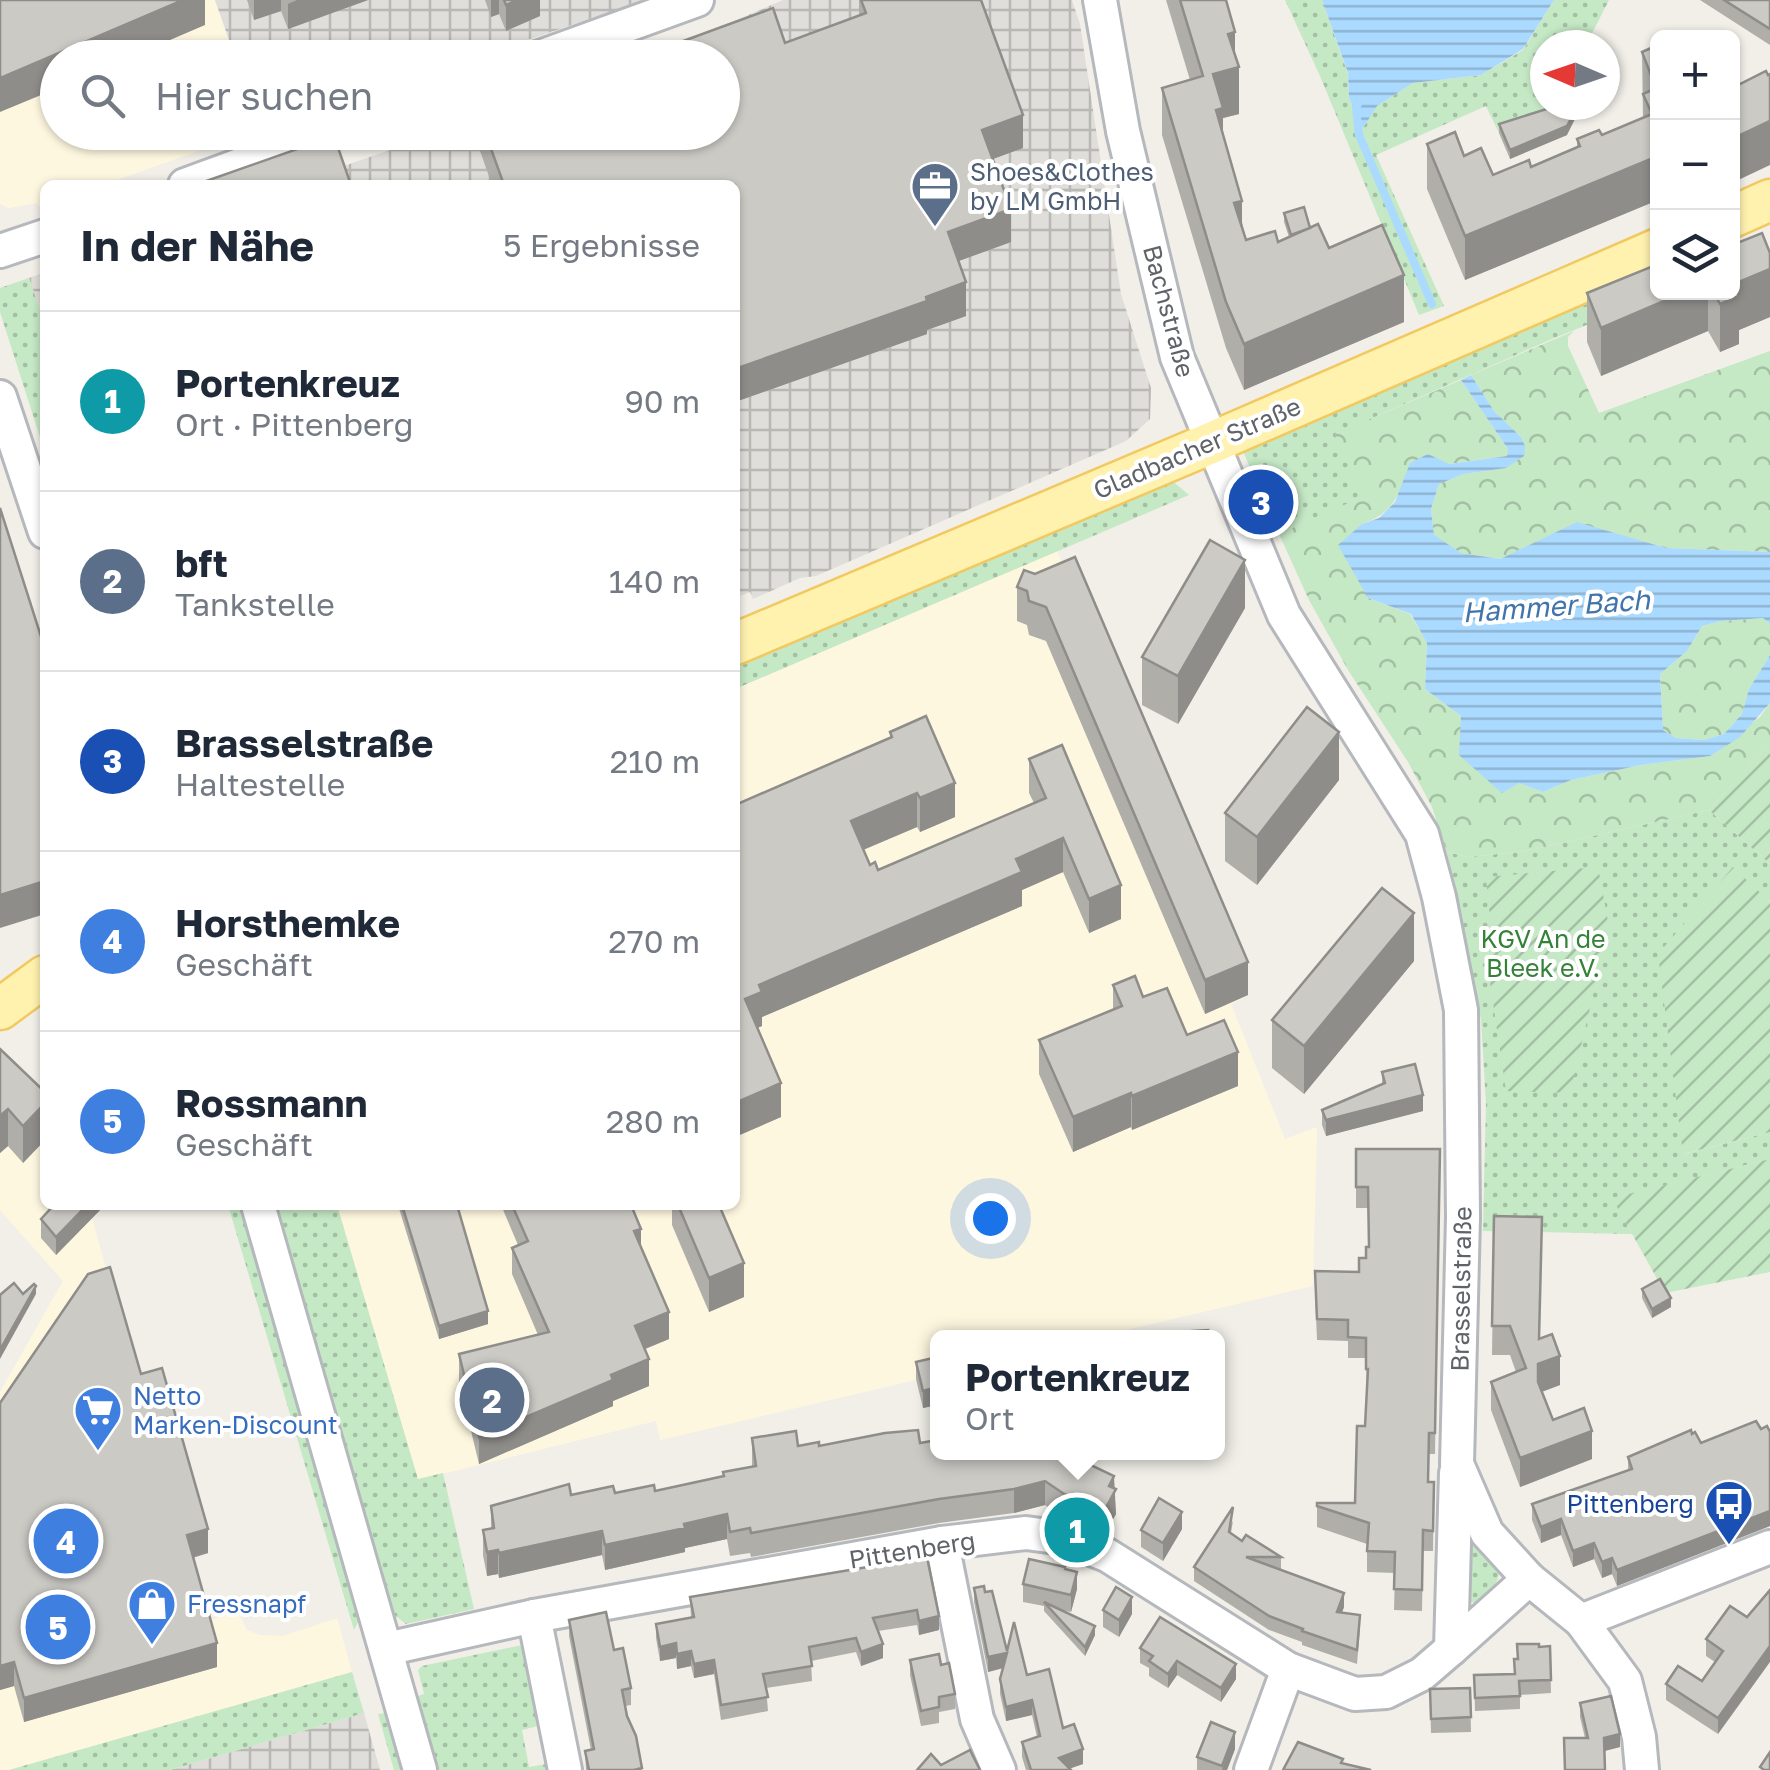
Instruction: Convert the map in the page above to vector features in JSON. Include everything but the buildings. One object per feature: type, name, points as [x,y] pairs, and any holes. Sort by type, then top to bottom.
[{"type":"main road","points":[[1740,213],[1770,200]]},
{"type":"main road","name":"Gladbacher Straße","points":[[740,642],[1650,253]]},
{"type":"main road","points":[[0,1010],[40,980]]},
{"type":"street","points":[[586,40],[696,0]]},
{"type":"street","name":"Bachstraße","points":[[1100,0],[1124,132],[1177,357],[1211,444]]},
{"type":"street","points":[[198,180],[280,150]]},
{"type":"street","points":[[0,251],[40,238]]},
{"type":"street","points":[[0,397],[40,517]]},
{"type":"street","name":"Brasselstraße","points":[[1211,444],[1284,615],[1422,834],[1439,897],[1462,1010],[1463,1218],[1457,1464],[1487,1533],[1529,1579],[1582,1620],[1625,1681],[1639,1737],[1642,1770]]},
{"type":"street","points":[[259,1210],[420,1770]]},
{"type":"street","points":[[1451,1649],[1457,1464]]},
{"type":"street","name":"Pittenberg","points":[[386,1649],[534,1616],[942,1543],[1026,1533],[1063,1538],[1106,1555],[1288,1669],[1355,1694],[1386,1692],[1422,1674],[1529,1579]]},
{"type":"street","points":[[942,1543],[977,1720],[999,1770]]},
{"type":"street","points":[[1582,1620],[1770,1547]]},
{"type":"street","points":[[534,1616],[565,1770]]},
{"type":"street","points":[[1251,1770],[1288,1669]]},
{"type":"shaded area","points":[[0,0],[215,0],[229,40],[40,40],[40,150],[201,150],[117,180],[40,180],[40,207],[37,203],[9,208],[0,204]]},
{"type":"shaded area","points":[[215,0],[646,0],[527,40],[229,40]]},
{"type":"shaded area","points":[[783,0],[1072,0],[1080,24],[1121,294],[1151,388],[1150,419],[1126,441],[816,576],[800,578],[753,599],[750,592],[740,596],[740,180],[303,180],[390,150],[740,150],[740,40],[690,40]]},
{"type":"shaded area","points":[[40,274],[40,310],[29,278]]},
{"type":"shaded area","points":[[1057,551],[1248,996],[1231,1004],[1285,1139],[1317,1127],[1313,1286],[1126,1330],[930,1330],[930,1376],[660,1440],[656,1421],[418,1480],[338,1210],[740,1210],[740,687]]},
{"type":"shaded area","points":[[0,1085],[40,1124],[40,1210],[100,1210],[92,1219],[207,1621],[238,1612],[247,1630],[283,1636],[337,1618],[352,1672],[0,1770],[0,1392],[63,1281],[0,1210]]},
{"type":"shaded area","points":[[364,1713],[380,1770],[170,1770]]},
{"type":"green space","points":[[1285,0],[1322,0],[1348,74],[1349,98],[1363,127],[1377,106],[1413,83],[1481,75],[1523,50],[1530,39],[1530,120],[1540,120],[1499,133],[1486,106],[1376,155],[1444,306],[1419,315]]},
{"type":"green space","points":[[1554,0],[1609,0],[1594,30],[1535,30]]},
{"type":"green space","points":[[1650,273],[1650,299],[1336,434],[1363,497],[1279,534],[1242,449]]},
{"type":"green space","points":[[29,278],[40,310],[40,437],[0,312],[0,288]]},
{"type":"green space","points":[[1574,331],[1568,337],[1568,346],[1599,413],[1770,351],[1770,552],[1666,548],[1577,523],[1500,559],[1461,553],[1434,536],[1431,509],[1439,484],[1464,474],[1506,468],[1521,437],[1494,411],[1471,375]]},
{"type":"green space","points":[[1461,380],[1508,449],[1507,456],[1449,464],[1411,462],[1389,507],[1362,524],[1368,598],[1410,614],[1427,642],[1425,689],[1461,716],[1519,783],[1543,792],[1571,780],[1710,756],[1760,717],[1770,703],[1770,743],[1709,810],[1526,851],[1468,857],[1447,852],[1432,807],[1408,762],[1348,670],[1309,600],[1279,534],[1362,497],[1335,434]]},
{"type":"green space","points":[[1170,479],[1189,495],[740,687],[740,666],[1051,534],[1095,510]]},
{"type":"green space","points":[[1763,618],[1770,624],[1770,655],[1749,689],[1742,714],[1724,734],[1704,740],[1676,738],[1663,730],[1660,674],[1687,651],[1702,626]]},
{"type":"green space","points":[[1770,743],[1770,864],[1709,810]]},
{"type":"green space","points":[[1709,810],[1770,864],[1770,902],[1732,868],[1684,1154],[1770,1132],[1770,1159],[1613,1198],[1632,1234],[1483,1231],[1486,1103],[1481,1019],[1447,852],[1468,857],[1526,851]]},
{"type":"green space","name":"KGV An de Bleek e.V.","points":[[1598,867],[1609,927],[1570,1093],[1506,1091],[1482,928],[1491,928],[1486,877]]},
{"type":"green space","name":"KGV An de Bleek e.V.","points":[[1733,867],[1770,902],[1770,1132],[1683,1154],[1658,954]]},
{"type":"green space","points":[[1770,1159],[1770,1272],[1665,1293],[1612,1198]]},
{"type":"green space","points":[[229,1210],[241,1210],[359,1620],[354,1630]]},
{"type":"green space","points":[[274,1210],[338,1210],[418,1479],[443,1473],[474,1609],[406,1624],[393,1614]]},
{"type":"green space","points":[[1473,1539],[1499,1568],[1496,1584],[1476,1604],[1467,1593]]},
{"type":"green space","points":[[536,1642],[550,1712],[538,1726],[522,1730],[529,1767],[547,1764],[548,1770],[437,1770],[415,1697],[424,1694],[418,1670]]},
{"type":"green space","points":[[352,1672],[364,1713],[170,1770],[9,1770]]},
{"type":"green space","points":[[385,1713],[402,1770],[394,1770],[378,1714]]},
{"type":"water","points":[[1322,0],[1554,0],[1535,30],[1530,30],[1523,49],[1481,75],[1413,83],[1377,106],[1363,128],[1349,98],[1348,73]]},
{"type":"water","points":[[1471,375],[1494,411],[1525,446],[1524,456],[1506,468],[1464,474],[1439,484],[1431,509],[1434,535],[1461,553],[1500,559],[1577,522],[1666,548],[1770,552],[1770,624],[1763,618],[1702,626],[1687,651],[1660,674],[1663,730],[1676,738],[1704,740],[1724,734],[1742,714],[1749,689],[1770,655],[1770,703],[1740,737],[1710,756],[1571,780],[1543,792],[1519,783],[1502,793],[1459,755],[1461,716],[1425,689],[1427,643],[1411,614],[1368,598],[1338,545],[1362,524],[1379,518],[1395,502],[1410,463],[1428,454],[1449,464],[1507,456],[1508,449],[1461,380]]},
{"type":"waterway","name":"Hammer Bach","points":[[1360,100],[1356,108],[1359,135],[1432,304]]},
{"type":"place","name":"Shoes&Clothes by LM GmbH","points":[[935,228]]},
{"type":"place","name":"Brasselstraße","points":[[1261,502]]},
{"type":"place","name":"bft","points":[[492,1400]]},
{"type":"place","name":"Netto Marken-Discount","points":[[98,1452]]},
{"type":"place","name":"Portenkreuz","points":[[1077,1530]]},
{"type":"place","name":"Horsthemke","points":[[66,1541]]},
{"type":"place","name":"Pittenberg","points":[[1729,1546]]},
{"type":"place","name":"Rossmann","points":[[58,1627]]},
{"type":"place","name":"Fressnapf","points":[[152,1646]]}]
